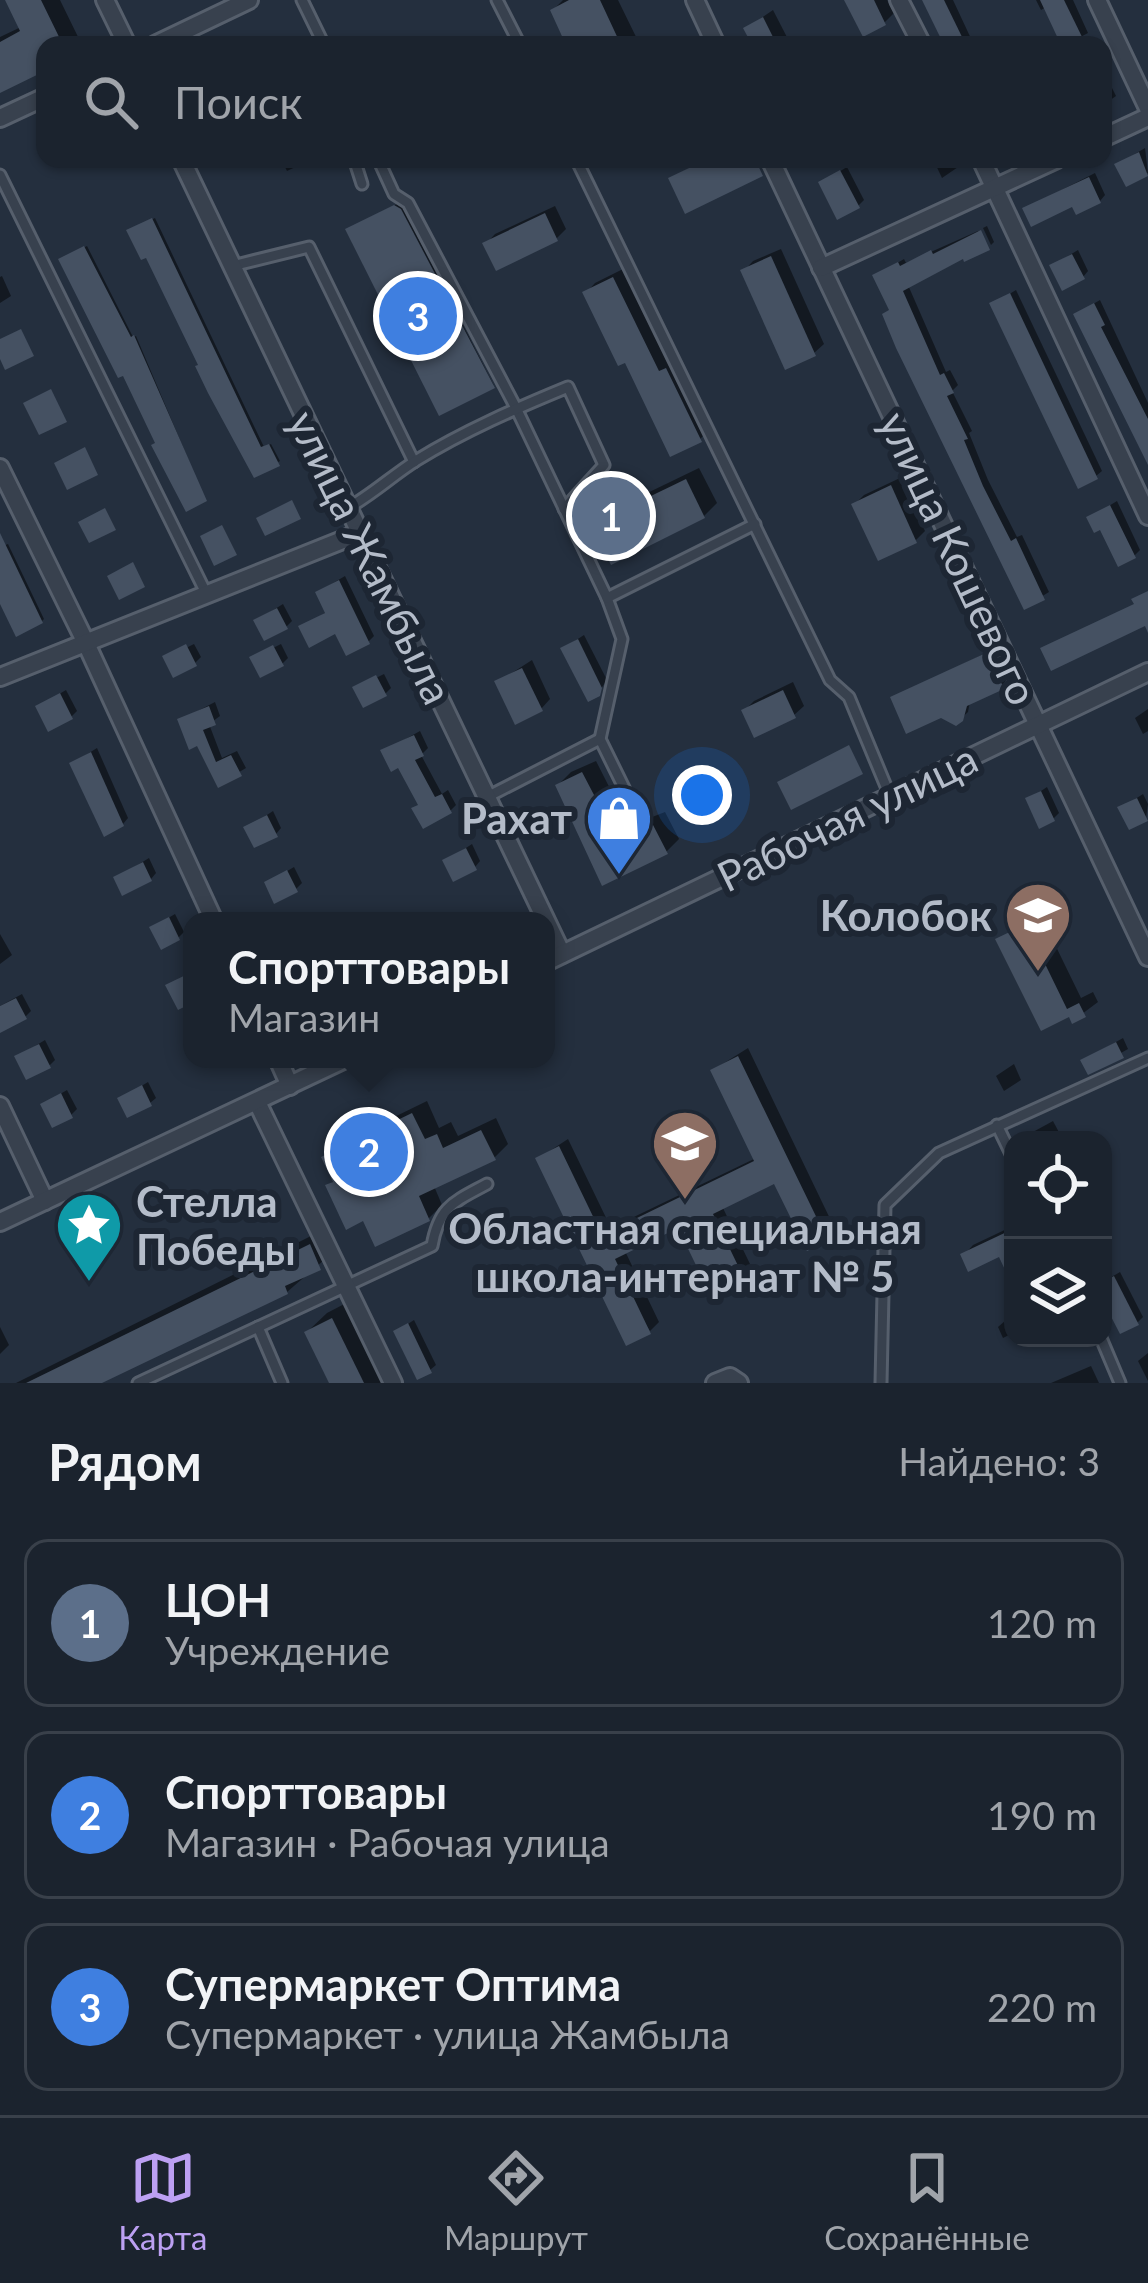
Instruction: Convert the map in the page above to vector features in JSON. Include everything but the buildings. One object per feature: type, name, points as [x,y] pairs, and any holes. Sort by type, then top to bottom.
[{"type":"street","points":[[105,0],[123,36]]},
{"type":"street","points":[[174,36],[249,0]]},
{"type":"street","points":[[695,0],[712,36]]},
{"type":"street","points":[[899,0],[917,36]]},
{"type":"street","points":[[1097,0],[1148,113],[1112,133]]},
{"type":"street","points":[[0,118],[36,101]]},
{"type":"street","name":"улица Жамбыла","points":[[185,168],[487,797],[535,912]]},
{"type":"street","name":"улица Кошевого","points":[[774,168],[1148,957]]},
{"type":"street","points":[[985,168],[1148,516]]},
{"type":"street","points":[[821,268],[1037,168]]},
{"type":"street","points":[[0,468],[210,912]]},
{"type":"street","points":[[0,677],[360,532]]},
{"type":"street","name":"Рабочая улица","points":[[555,958],[1148,672]]},
{"type":"street","points":[[282,1068],[290,1086]]},
{"type":"street","points":[[0,1222],[327,1068]]},
{"type":"street","points":[[257,1102],[393,1383]]},
{"type":"street","points":[[0,1106],[45,1201]]},
{"type":"street","points":[[715,1383],[730,1377],[739,1383]]},
{"type":"lane","points":[[302,0],[320,36]]},
{"type":"lane","points":[[497,0],[515,36]]},
{"type":"lane","points":[[357,168],[362,184]]},
{"type":"lane","points":[[382,168],[394,194],[408,203],[516,408],[607,598],[622,639],[600,739],[629,798]]},
{"type":"lane","points":[[580,168],[830,680],[849,697],[890,796]]},
{"type":"lane","points":[[0,175],[207,595]]},
{"type":"lane","points":[[232,266],[309,247],[414,462]]},
{"type":"lane","points":[[348,508],[385,487],[414,462],[516,408],[568,387],[604,465],[564,509]]},
{"type":"lane","points":[[607,598],[755,524]]},
{"type":"lane","points":[[487,797],[600,739]]},
{"type":"lane","points":[[880,1383],[885,1204],[939,1153],[1148,1058]]},
{"type":"lane","points":[[997,1125],[1004,1139]]},
{"type":"lane","points":[[138,1383],[431,1246],[448,1205],[487,1184]]},
{"type":"lane","points":[[258,1327],[283,1383]]},
{"type":"lane","points":[[1104,1347],[1120,1383]]},
{"type":"place","name":"Супермаркет Оптима","points":[[418,316]]},
{"type":"place","name":"ЦОН","points":[[611,516]]},
{"type":"place","name":"Рахат","points":[[619,877]]},
{"type":"place","name":"Колобок","points":[[1038,974]]},
{"type":"place","name":"Спорттовары","points":[[369,1152]]},
{"type":"place","name":"Областная специальная школа-интернат № 5","points":[[685,1202]]},
{"type":"place","name":"Стелла Победы","points":[[89,1284]]}]
